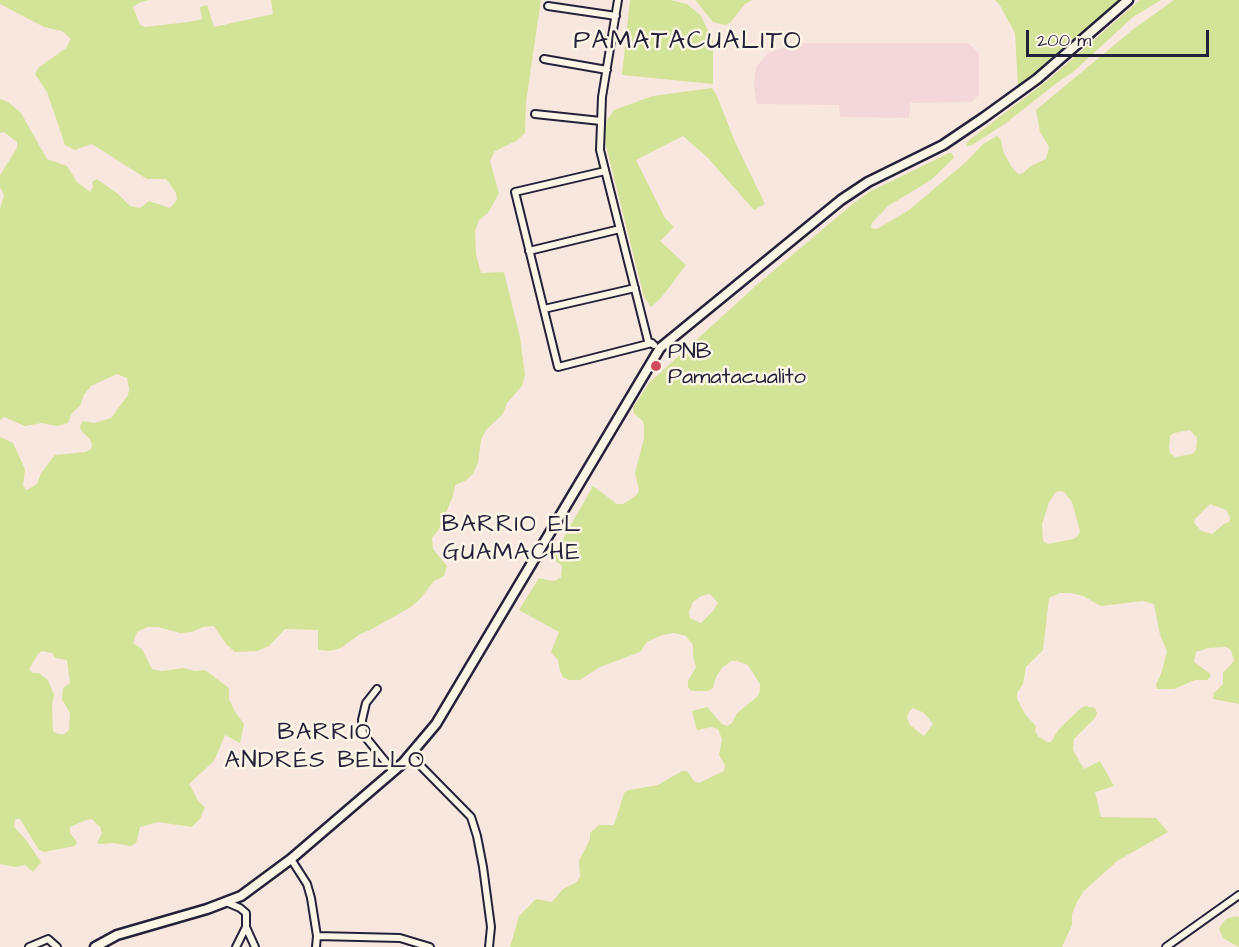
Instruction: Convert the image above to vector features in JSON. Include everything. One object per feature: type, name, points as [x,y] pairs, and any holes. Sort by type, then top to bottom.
[{"type":"highway","points":[[95,947],[117,935],[207,909],[241,896],[291,859],[411,756],[436,724],[656,346],[841,200],[868,182],[944,145],[1037,79],[1128,0]]},
{"type":"street","points":[[618,0],[602,97],[600,150],[648,341],[656,346]]},
{"type":"street","points":[[548,6],[616,16]]},
{"type":"street","points":[[544,59],[607,70]]},
{"type":"street","points":[[535,114],[601,122]]},
{"type":"street","points":[[605,171],[515,192],[558,367],[656,346]]},
{"type":"street","points":[[529,251],[620,229]]},
{"type":"street","points":[[544,309],[635,288]]},
{"type":"street","points":[[377,689],[366,703],[362,720],[363,734],[393,771]]},
{"type":"street","points":[[411,756],[471,817],[483,867],[491,927],[489,947]]},
{"type":"street","points":[[291,859],[307,884],[318,936],[316,947]]},
{"type":"street","points":[[1166,947],[1239,895]]},
{"type":"street","points":[[225,902],[246,913],[246,927],[255,947]]},
{"type":"street","points":[[236,947],[246,927]]},
{"type":"street","points":[[318,936],[400,938],[430,947]]},
{"type":"street","points":[[29,947],[36,942],[48,939],[57,947]]},
{"type":"shaded area","points":[[797,43],[968,43],[979,53],[979,95],[971,102],[910,103],[909,118],[840,117],[839,105],[757,104],[754,86],[756,67],[768,53]]},
{"type":"green space","points":[[0,0],[149,0],[133,7],[140,25],[145,27],[202,19],[200,7],[207,5],[214,27],[273,14],[271,0],[541,0],[526,102],[525,133],[516,141],[495,151],[490,161],[499,193],[488,213],[479,220],[475,231],[476,254],[481,273],[504,272],[520,337],[525,375],[522,386],[507,403],[503,414],[486,430],[481,440],[478,463],[473,474],[465,481],[455,485],[453,496],[439,529],[432,538],[433,549],[447,566],[444,576],[434,581],[411,607],[360,634],[341,648],[330,651],[318,650],[318,630],[285,629],[269,646],[257,651],[235,652],[226,644],[214,626],[180,633],[158,627],[147,627],[137,632],[133,643],[142,649],[152,669],[162,671],[184,668],[195,671],[205,670],[229,688],[229,699],[244,724],[240,743],[225,735],[214,761],[189,784],[199,802],[205,807],[200,819],[192,827],[158,822],[140,827],[136,843],[131,846],[97,843],[102,833],[100,827],[92,819],[86,820],[70,827],[70,833],[77,842],[75,846],[44,852],[39,850],[20,819],[15,819],[14,827],[41,862],[33,872],[25,865],[15,867],[0,864],[0,437],[13,443],[25,469],[23,486],[27,490],[37,484],[41,473],[55,455],[85,452],[91,449],[90,439],[81,431],[80,426],[83,421],[94,423],[111,418],[128,395],[129,389],[127,378],[117,374],[91,386],[80,406],[72,413],[68,423],[57,426],[42,423],[25,426],[4,417],[0,420],[0,209],[4,195],[0,187],[0,175],[17,148],[17,142],[4,132],[0,133],[0,99],[8,102],[21,113],[47,159],[67,166],[77,182],[90,192],[93,187],[92,182],[97,179],[130,206],[140,208],[149,201],[170,208],[177,200],[176,193],[166,179],[147,179],[92,144],[75,150],[65,145],[47,92],[35,74],[38,68],[66,48],[71,39],[62,31],[44,27],[0,4]],"holes":[[[42,651],[52,653],[55,658],[67,660],[70,683],[63,688],[62,699],[70,713],[69,730],[64,734],[53,731],[54,695],[48,680],[29,669]]]},
{"type":"green space","points":[[630,0],[670,0],[687,4],[701,16],[713,41],[713,84],[622,75]]},
{"type":"green space","points":[[695,0],[752,0],[745,4],[730,23],[725,25],[713,22]]},
{"type":"green space","points":[[995,0],[1121,0],[1051,62],[1018,87],[1015,33]]},
{"type":"green space","points":[[1140,0],[1161,0],[1133,17],[1072,73],[1006,123],[972,145],[966,146],[968,141],[1047,81]]},
{"type":"green space","points":[[1174,0],[1239,0],[1239,704],[1213,699],[1214,693],[1223,684],[1223,673],[1234,661],[1231,650],[1226,647],[1208,648],[1196,652],[1194,662],[1211,676],[1207,680],[1195,680],[1174,689],[1157,689],[1156,684],[1167,651],[1160,635],[1154,604],[1143,601],[1101,606],[1083,596],[1071,593],[1060,593],[1049,598],[1043,650],[1026,667],[1017,699],[1025,714],[1036,726],[1035,731],[1038,736],[1047,742],[1051,742],[1059,729],[1080,709],[1085,706],[1095,708],[1097,713],[1095,718],[1074,739],[1073,750],[1084,769],[1100,761],[1114,786],[1095,792],[1101,817],[1156,818],[1168,832],[1117,861],[1084,891],[1072,914],[1072,925],[1062,947],[510,947],[519,916],[536,899],[552,902],[563,889],[577,882],[580,877],[579,861],[590,839],[590,833],[599,825],[614,825],[624,793],[658,785],[682,771],[687,771],[694,781],[699,783],[724,771],[725,765],[719,755],[722,739],[718,729],[712,727],[697,730],[692,711],[707,707],[722,724],[727,726],[732,723],[737,713],[758,696],[760,691],[760,684],[748,665],[731,661],[716,677],[713,688],[708,691],[691,691],[688,681],[696,667],[693,645],[686,636],[674,633],[662,635],[647,642],[640,652],[600,667],[580,680],[569,680],[563,677],[558,660],[551,652],[559,632],[519,610],[539,578],[552,581],[561,577],[562,566],[554,559],[555,553],[593,486],[617,504],[623,504],[637,495],[639,490],[635,473],[644,438],[644,426],[643,421],[634,414],[633,408],[649,383],[760,282],[869,192],[952,153],[954,158],[931,180],[888,206],[872,223],[871,228],[877,229],[909,210],[967,161],[983,144],[997,136],[1001,140],[1003,151],[1011,166],[1018,174],[1046,159],[1049,147],[1040,132],[1036,110],[1131,31]],"holes":[[[1190,430],[1197,438],[1196,450],[1192,454],[1175,457],[1170,453],[1169,447],[1170,436]],[[1056,492],[1064,492],[1072,502],[1080,531],[1073,539],[1048,544],[1043,541],[1042,524],[1049,502]],[[1210,504],[1226,510],[1230,517],[1229,522],[1212,534],[1201,531],[1194,522]],[[710,594],[718,603],[701,623],[690,618],[689,612],[693,602],[701,596]],[[913,708],[924,713],[933,724],[924,736],[910,725],[907,717]]]},
{"type":"green space","points":[[712,88],[765,204],[754,210],[707,157],[683,136],[636,160],[665,218],[674,227],[660,241],[686,265],[661,298],[651,307],[644,297],[606,146],[607,120],[614,110],[653,96]]},
{"type":"green space","points":[[1236,916],[1239,918],[1239,947],[1223,938],[1219,928],[1226,919]]},
{"type":"place","name":"PNB Pamatacualito","points":[[656,366]]},
{"type":"district","name":"PAMATACUALITO","points":[[688,43]]},
{"type":"district","name":"BARRIO EL GUAMACHE","points":[[512,540]]},
{"type":"district","name":"BARRIO ANDRÉS BELLO","points":[[325,748]]}]
